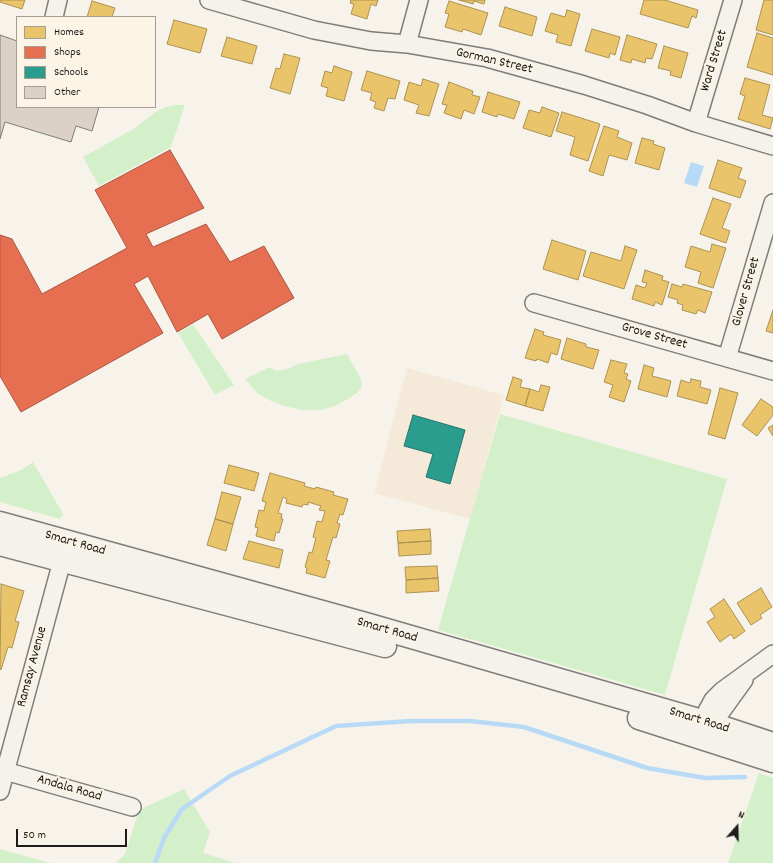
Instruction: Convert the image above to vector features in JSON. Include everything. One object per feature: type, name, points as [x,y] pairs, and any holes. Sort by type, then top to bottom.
[{"type":"main road","name":"Smart Road","points":[[0,523],[65,552],[369,641],[580,701],[706,731],[773,744]]},
{"type":"main road","name":"Smart Road","points":[[0,544],[65,552]]},
{"type":"main road","name":"Smart Road","points":[[706,731],[773,761]]},
{"type":"street","points":[[54,16],[58,0]]},
{"type":"street","name":"Gorman Street","points":[[210,0],[314,30],[488,58],[584,85],[647,105],[696,123],[773,146]]},
{"type":"street","points":[[407,44],[419,0]]},
{"type":"street","name":"Ward Street","points":[[696,123],[733,0]]},
{"type":"street","name":"Glover Street","points":[[727,358],[773,203]]},
{"type":"street","name":"Grove Street","points":[[534,303],[773,371]]},
{"type":"street","name":"Ramsay Avenue","points":[[0,791],[65,552]]},
{"type":"street","points":[[706,731],[707,711],[711,703],[722,691],[773,654]]},
{"type":"street","name":"Andala Road","points":[[5,771],[132,807]]},
{"type":"shaded area","points":[[407,368],[504,395],[470,519],[374,493]]},
{"type":"green space","points":[[175,105],[185,105],[171,147],[99,186],[83,157],[135,128],[157,111]]},
{"type":"green space","points":[[193,324],[234,385],[215,395],[178,333]]},
{"type":"green space","points":[[347,354],[361,379],[362,386],[358,392],[348,399],[335,406],[321,410],[302,410],[284,406],[269,400],[257,393],[245,379],[269,367],[277,371],[287,369],[298,364]]},
{"type":"green space","points":[[500,414],[727,479],[665,695],[438,630]]},
{"type":"green space","points":[[33,462],[62,512],[63,515],[60,519],[0,502],[0,478],[21,470]]},
{"type":"green space","points":[[759,773],[773,778],[773,863],[728,863]]},
{"type":"green space","points":[[184,789],[210,832],[203,853],[235,863],[116,863],[125,854],[139,810]]},
{"type":"green space","points":[[0,849],[50,863],[0,863]]},
{"type":"water","points":[[691,162],[704,166],[697,187],[684,183]]},
{"type":"building: Homes","points":[[0,0],[25,0],[22,9],[0,2]]},
{"type":"building: Homes","points":[[351,0],[378,0],[376,6],[371,4],[367,19],[351,14],[354,4],[350,3]]},
{"type":"building: Homes","points":[[459,0],[485,0],[484,4],[474,1],[473,4]]},
{"type":"building: Homes","points":[[644,0],[665,0],[698,10],[696,18],[692,16],[688,28],[640,14]]},
{"type":"building: Homes","points":[[764,0],[773,0],[773,35],[756,30]]},
{"type":"building: Homes","points":[[92,1],[115,8],[112,16],[87,16]]},
{"type":"building: Homes","points":[[449,1],[488,13],[481,35],[463,29],[462,32],[445,27],[449,14],[445,13]]},
{"type":"building: Homes","points":[[505,7],[537,17],[532,36],[499,26]]},
{"type":"building: Homes","points":[[567,10],[580,14],[571,46],[556,42],[558,35],[545,31],[551,13],[565,17]]},
{"type":"building: Homes","points":[[174,20],[207,29],[200,53],[167,44]]},
{"type":"building: Homes","points":[[592,29],[620,37],[615,55],[610,53],[609,58],[585,51]]},
{"type":"building: Homes","points":[[757,33],[773,38],[773,75],[747,67]]},
{"type":"building: Homes","points":[[627,35],[657,44],[652,59],[646,58],[645,63],[632,59],[631,63],[620,60]]},
{"type":"building: Homes","points":[[227,37],[257,46],[252,64],[221,56]]},
{"type":"building: Homes","points":[[664,46],[688,53],[681,78],[670,75],[671,71],[658,68]]},
{"type":"building: Homes","points":[[284,54],[300,58],[290,94],[270,88],[276,68],[280,69]]},
{"type":"building: Homes","points":[[334,66],[352,72],[344,101],[326,96],[328,88],[321,86],[325,71],[332,73]]},
{"type":"building: Homes","points":[[367,71],[400,81],[395,99],[388,98],[384,111],[374,108],[376,102],[370,100],[372,93],[361,90]]},
{"type":"building: Homes","points":[[745,78],[770,85],[762,115],[773,118],[770,129],[738,119],[745,96],[740,94]]},
{"type":"building: Homes","points":[[423,79],[439,84],[429,116],[416,113],[419,105],[404,100],[409,82],[421,86]]},
{"type":"building: Homes","points":[[449,82],[473,91],[472,95],[480,97],[474,114],[464,110],[461,119],[444,113],[447,105],[442,104]]},
{"type":"building: Homes","points":[[488,92],[520,102],[514,119],[498,114],[497,117],[482,112]]},
{"type":"building: Homes","points":[[542,107],[559,113],[551,137],[523,128],[529,110],[540,113]]},
{"type":"building: Homes","points":[[562,112],[600,124],[588,161],[570,155],[575,137],[556,131]]},
{"type":"building: Homes","points":[[604,126],[619,131],[617,137],[632,143],[627,160],[609,155],[603,176],[589,171]]},
{"type":"building: Homes","points":[[642,138],[654,141],[653,144],[665,148],[659,170],[635,163]]},
{"type":"building: Homes","points":[[718,160],[742,168],[738,178],[746,181],[740,198],[709,188]]},
{"type":"building: Homes","points":[[713,198],[731,204],[722,228],[730,231],[726,243],[700,234]]},
{"type":"building: Homes","points":[[552,240],[586,251],[578,280],[543,269]]},
{"type":"building: Homes","points":[[712,244],[726,248],[713,288],[698,283],[701,272],[685,267],[691,246],[710,252]]},
{"type":"building: Homes","points":[[625,246],[637,250],[624,289],[583,276],[591,252],[621,261]]},
{"type":"building: Homes","points":[[645,270],[663,276],[662,280],[669,282],[662,305],[655,302],[654,306],[632,299],[636,285],[645,288],[647,283],[642,282]]},
{"type":"building: Homes","points":[[672,284],[682,287],[683,284],[712,292],[705,313],[698,310],[696,314],[682,310],[683,305],[677,303],[678,300],[668,297]]},
{"type":"building: Homes","points":[[773,310],[773,333],[766,331]]},
{"type":"building: Homes","points":[[535,329],[544,332],[543,335],[561,340],[557,355],[551,353],[548,363],[537,359],[536,361],[525,358]]},
{"type":"building: Homes","points":[[567,338],[586,344],[586,347],[599,350],[593,369],[561,359]]},
{"type":"building: Homes","points":[[611,360],[627,364],[624,373],[628,374],[626,379],[631,381],[624,402],[609,397],[613,385],[604,382]]},
{"type":"building: Homes","points":[[644,365],[654,368],[652,376],[671,381],[667,397],[638,389]]},
{"type":"building: Homes","points":[[513,377],[522,380],[520,387],[530,389],[525,406],[506,400]]},
{"type":"building: Homes","points":[[691,379],[701,381],[700,387],[711,390],[707,404],[677,396],[681,380],[690,383]]},
{"type":"building: Homes","points":[[541,385],[550,387],[543,411],[525,406],[530,389],[539,392]]},
{"type":"building: Homes","points":[[720,388],[738,393],[725,439],[708,434]]},
{"type":"building: Homes","points":[[761,399],[773,407],[773,415],[757,436],[742,425]]},
{"type":"building: Homes","points":[[773,425],[773,436],[768,428]]},
{"type":"building: Homes","points":[[229,465],[259,473],[254,491],[224,483]]},
{"type":"building: Homes","points":[[270,473],[305,483],[304,486],[315,489],[316,487],[334,492],[333,495],[348,499],[343,515],[340,514],[337,523],[340,524],[336,538],[333,537],[326,560],[330,561],[325,578],[306,573],[307,568],[305,567],[309,552],[312,553],[316,538],[313,537],[317,521],[322,522],[325,511],[319,510],[321,506],[308,502],[308,505],[303,504],[302,507],[286,503],[287,499],[283,497],[278,513],[282,514],[281,519],[283,519],[279,533],[276,532],[274,541],[256,536],[258,528],[255,527],[259,510],[264,511],[266,502],[262,501]]},
{"type":"building: Homes","points":[[222,492],[241,497],[233,524],[215,519]]},
{"type":"building: Homes","points":[[215,519],[233,524],[226,551],[207,545]]},
{"type":"building: Homes","points":[[430,529],[431,541],[398,543],[397,531]]},
{"type":"building: Homes","points":[[249,541],[283,550],[279,568],[243,559]]},
{"type":"building: Homes","points":[[431,541],[431,554],[399,556],[398,543]]},
{"type":"building: Homes","points":[[437,566],[438,578],[406,580],[405,567]]},
{"type":"building: Homes","points":[[438,578],[439,591],[406,593],[406,580]]},
{"type":"building: Homes","points":[[1,584],[24,591],[15,621],[19,622],[12,648],[8,647],[1,670],[0,669]]},
{"type":"building: Homes","points":[[761,588],[772,607],[760,615],[762,618],[751,625],[737,603]]},
{"type":"building: Homes","points":[[724,599],[745,631],[734,639],[731,634],[720,642],[707,622],[715,617],[710,609]]},
{"type":"building: Shops","points":[[170,150],[204,208],[146,234],[153,247],[206,224],[230,262],[264,246],[294,298],[222,339],[208,314],[177,332],[148,276],[134,284],[163,333],[21,412],[0,376],[0,235],[12,239],[42,294],[127,248],[95,190]]},
{"type":"building: Schools","points":[[413,415],[465,430],[450,484],[426,477],[433,454],[404,446]]},
{"type":"building: Other","points":[[0,35],[16,41],[16,108],[99,108],[92,131],[76,126],[71,142],[5,122],[0,139]]},
{"type":"waterway","points":[[155,863],[164,838],[182,809],[230,776],[336,726],[411,721],[470,721],[524,727],[647,768],[705,778],[745,777]]}]
